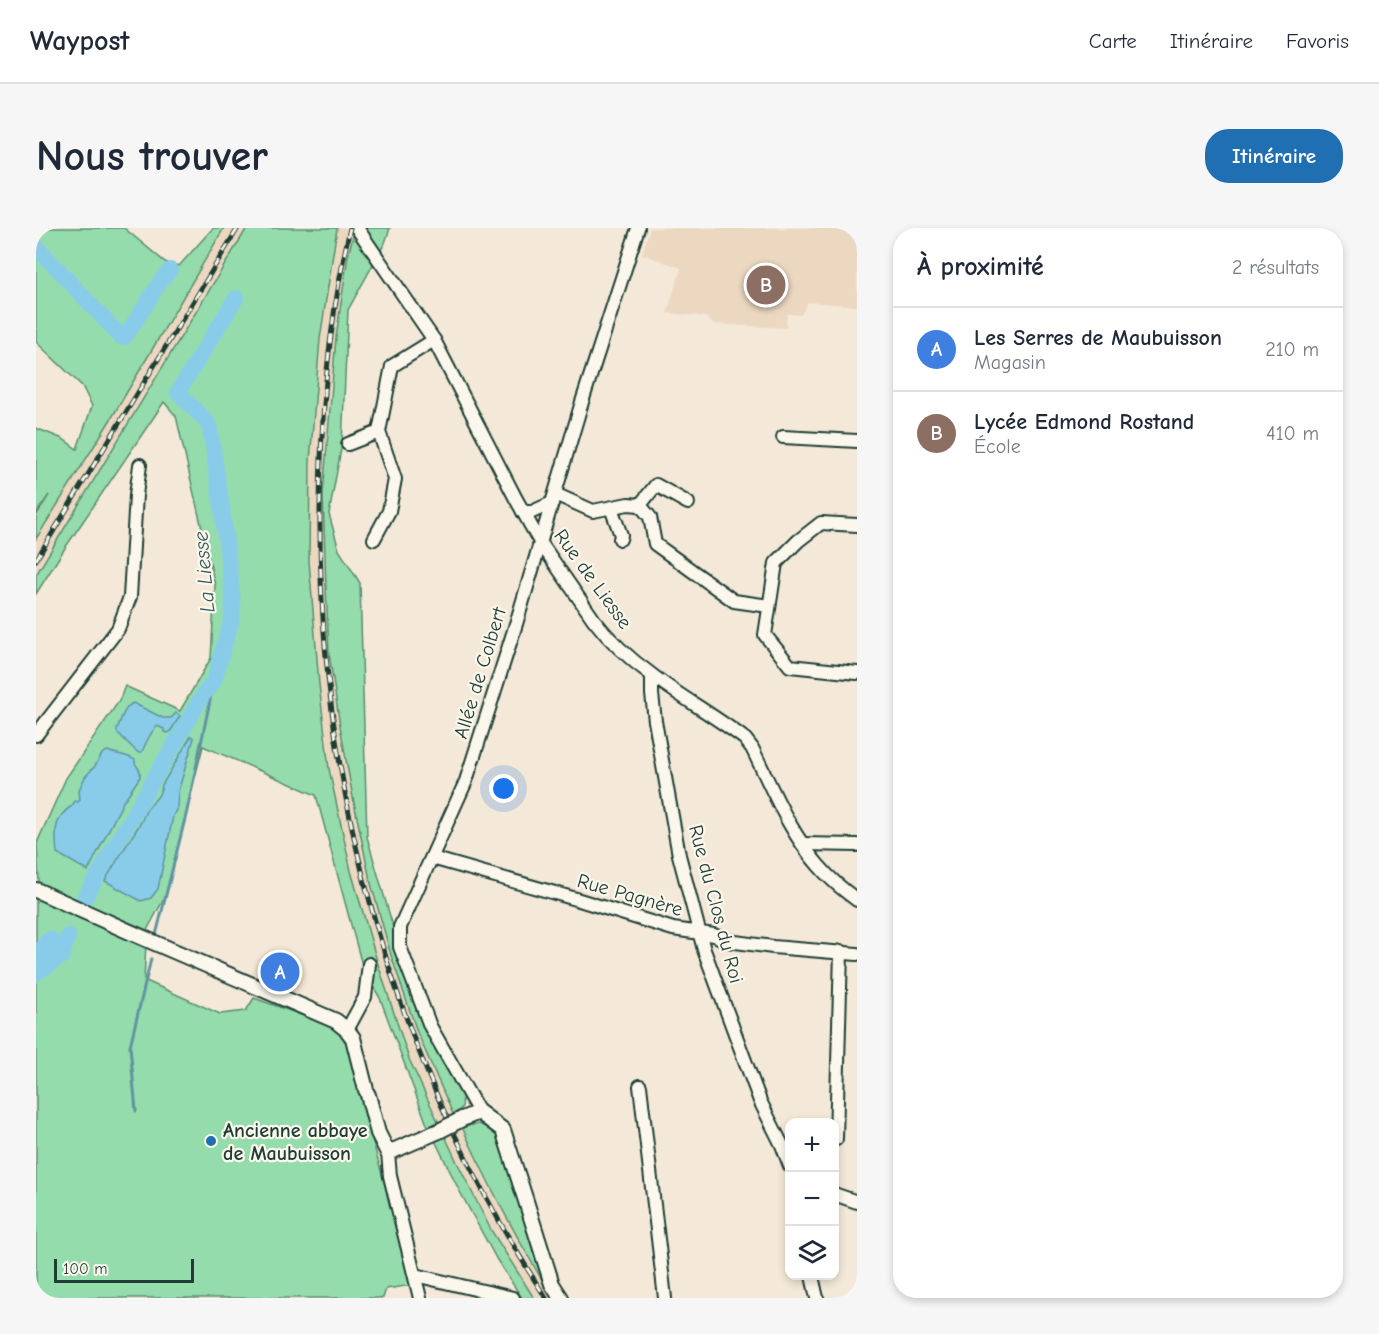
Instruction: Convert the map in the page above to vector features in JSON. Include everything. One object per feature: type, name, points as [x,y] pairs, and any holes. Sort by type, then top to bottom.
[{"type":"street","name":"Rue de Liesse","points":[[357,228],[434,340],[540,542],[602,631],[652,676],[745,739],[803,844],[826,873],[857,900]]},
{"type":"street","name":"Allée de Colbert","points":[[479,1112],[430,1026],[400,947],[400,927],[466,781],[582,402],[639,228]]},
{"type":"street","points":[[374,539],[389,512],[395,479],[379,432],[392,366],[434,340]]},
{"type":"street","points":[[348,444],[379,432]]},
{"type":"street","points":[[783,437],[857,441]]},
{"type":"street","points":[[36,735],[118,629],[130,597],[140,465]]},
{"type":"street","points":[[640,505],[656,485],[688,503]]},
{"type":"street","points":[[524,512],[532,512],[554,498],[593,511],[628,504],[640,505],[650,517],[655,544],[734,602],[769,606]]},
{"type":"street","points":[[611,508],[621,535],[620,539]]},
{"type":"street","points":[[857,525],[821,524],[798,541],[776,563],[765,635],[790,666],[857,673]]},
{"type":"street","name":"Rue du Clos du Roi","points":[[652,676],[656,721],[679,855],[704,950],[760,1101],[785,1142]]},
{"type":"street","points":[[803,844],[857,845]]},
{"type":"street","name":"Rue Pagnère","points":[[432,858],[673,929],[714,935],[728,941],[857,954]]},
{"type":"street","points":[[36,890],[336,1021],[347,1030],[353,1038],[378,1133],[388,1153],[390,1176],[420,1298]]},
{"type":"street","points":[[837,1118],[841,951]]},
{"type":"street","points":[[347,1030],[365,997],[369,964]]},
{"type":"street","points":[[640,1086],[665,1298]]},
{"type":"street","points":[[388,1153],[479,1112],[503,1130],[552,1284],[561,1298]]},
{"type":"street","points":[[839,1196],[857,1202]]},
{"type":"street","points":[[415,1275],[513,1298]]},
{"type":"street","points":[[813,1280],[817,1298]]},
{"type":"shaded area","points":[[224,228],[247,228],[36,575],[36,539],[111,419]]},
{"type":"shaded area","points":[[337,228],[355,228],[348,256],[330,397],[323,494],[329,653],[353,798],[370,880],[416,1032],[453,1114],[438,1121],[409,1059],[351,871],[329,769],[319,684],[309,561],[310,461],[320,339]]},
{"type":"shaded area","points":[[650,228],[857,228],[857,306],[808,302],[801,315],[787,314],[786,328],[713,324],[706,317],[667,313],[681,268],[642,254]]},
{"type":"shaded area","points":[[462,1127],[484,1176],[526,1255],[553,1298],[534,1298],[491,1230],[445,1136]]},
{"type":"green space","points":[[36,228],[124,228],[165,262],[179,266],[213,228],[224,228],[111,419],[36,539],[36,516],[49,495],[36,514],[36,428],[63,439],[77,449],[92,406],[82,386],[36,342]]},
{"type":"green space","points":[[247,228],[337,228],[320,339],[310,461],[309,561],[319,684],[329,769],[351,871],[409,1059],[491,1230],[534,1298],[522,1298],[497,1260],[426,1122],[380,998],[363,969],[316,795],[203,746],[165,897],[147,930],[39,884],[37,843],[66,778],[119,701],[125,686],[180,711],[211,658],[215,585],[176,416],[164,402],[36,594],[36,575]]},
{"type":"green space","points":[[355,228],[390,228],[385,243],[348,310],[342,444],[329,514],[339,550],[360,583],[367,837],[403,961],[462,1094],[462,1107],[453,1114],[417,1032],[391,955],[370,880],[353,798],[329,653],[323,494],[336,337],[348,256]]},
{"type":"green space","points":[[36,895],[146,944],[144,980],[220,1014],[246,1011],[254,998],[332,1026],[344,1036],[413,1285],[386,1289],[383,1298],[36,1298]]},
{"type":"green space","points":[[479,1124],[493,1130],[505,1146],[553,1298],[505,1214],[462,1127]]},
{"type":"water","points":[[133,703],[163,718],[171,718],[176,713],[180,716],[170,732],[164,732],[164,729],[157,726],[142,752],[139,753],[117,732],[125,711]]},
{"type":"water","points":[[191,736],[194,738],[178,792],[177,808],[173,816],[158,889],[151,898],[141,901],[105,881]]},
{"type":"water","points":[[107,751],[135,760],[140,777],[123,802],[88,871],[57,853],[57,826],[66,810],[73,805],[74,801],[80,800],[79,790],[85,777],[102,754]]},
{"type":"waterway","name":"La Liesse","points":[[36,246],[121,337],[125,337],[170,270]]},
{"type":"waterway","name":"La Liesse","points":[[81,904],[203,695],[214,681],[232,618],[233,600],[210,429],[207,422],[178,392],[236,298]]},
{"type":"waterway","points":[[156,935],[187,811],[214,681]]},
{"type":"waterway","name":"La Liesse","points":[[36,973],[62,956],[68,936]]},
{"type":"waterway","name":"La Liesse","points":[[50,964],[41,952],[46,941],[50,939],[57,951],[63,953]]},
{"type":"waterway","points":[[136,1111],[130,1046],[151,959]]},
{"type":"railway","points":[[36,560],[238,228]]},
{"type":"railway","points":[[350,228],[336,298],[327,369],[320,512],[323,616],[333,719],[351,821],[375,922],[407,1020],[446,1116],[493,1209],[546,1298]]},
{"type":"place","name":"Lycée Edmond Rostand","points":[[766,285]]},
{"type":"place","name":"Les Serres de Maubuisson","points":[[280,972]]},
{"type":"place","name":"Ancienne abbaye de Maubuisson","points":[[211,1141]]}]
